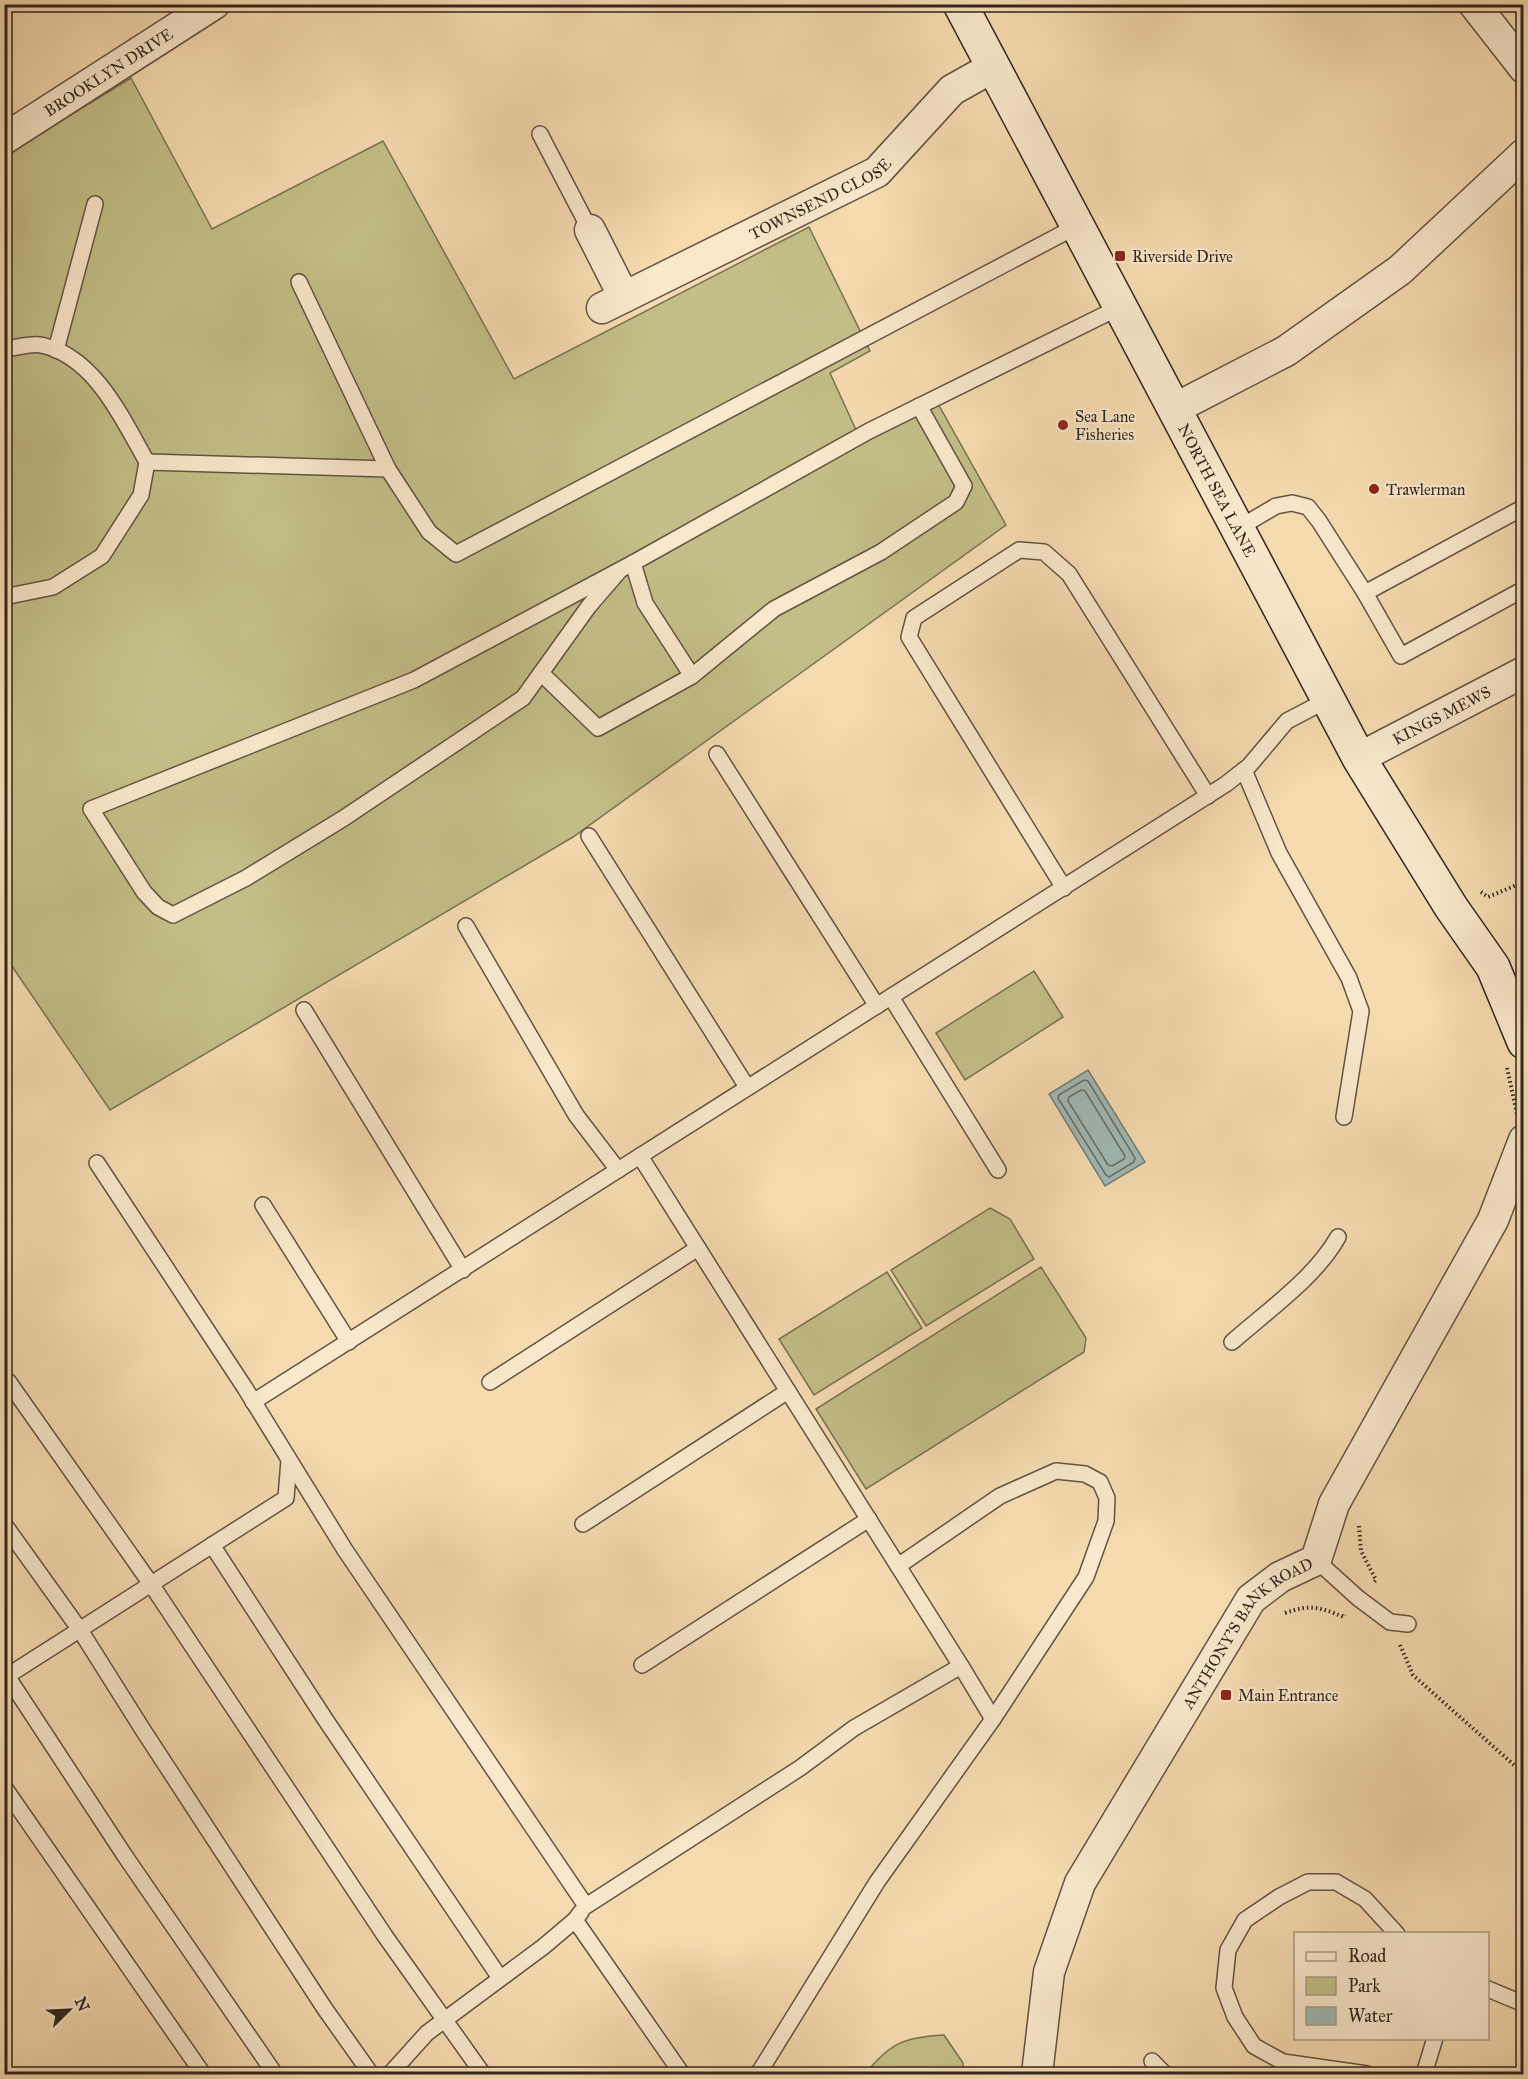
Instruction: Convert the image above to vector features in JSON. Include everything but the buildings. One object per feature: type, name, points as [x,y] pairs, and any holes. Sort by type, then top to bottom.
[{"type":"street","name":"BROOKLYN DRIVE","points":[[4,140],[214,4]]},
{"type":"street","name":"NORTH SEA LANE","points":[[960,4],[1359,758],[1451,907],[1492,967],[1524,1042]]},
{"type":"street","points":[[1474,4],[1524,68]]},
{"type":"street","name":"TOWNSEND CLOSE","points":[[590,230],[613,303],[877,172],[952,90],[993,67]]},
{"type":"street","points":[[1174,409],[1286,351],[1401,270],[1524,154]]},
{"type":"street","name":"KINGS MEWS","points":[[1359,758],[1524,672]]},
{"type":"street","points":[[1492,967],[1524,981]]},
{"type":"street","name":"ANTHONY'S BANK ROAD","points":[[1036,2074],[1049,1972],[1080,1883],[1251,1599],[1280,1577],[1316,1560],[1334,1504],[1493,1220],[1524,1140]]},
{"type":"street","points":[[1493,1220],[1524,1185]]},
{"type":"lane","points":[[540,134],[590,230]]},
{"type":"lane","points":[[56,350],[95,204]]},
{"type":"lane","points":[[299,282],[388,469],[429,532],[456,554],[1077,226]]},
{"type":"lane","points":[[626,566],[588,606],[523,698],[354,811],[246,878],[172,915],[158,907],[144,892],[91,809],[414,680],[869,431],[1120,307]]},
{"type":"lane","points":[[4,349],[39,345],[56,350],[75,360],[111,398],[147,462],[141,495],[102,555],[53,587],[4,597]]},
{"type":"lane","points":[[541,673],[598,728],[692,676],[774,609],[881,552],[956,502],[964,486],[920,406]]},
{"type":"lane","points":[[147,462],[388,469]]},
{"type":"lane","points":[[1237,529],[1276,506],[1292,503],[1308,507],[1319,520],[1365,592],[1401,656],[1524,589]]},
{"type":"lane","points":[[1365,592],[1524,507]]},
{"type":"lane","points":[[1064,888],[909,637],[914,618],[1019,550],[1044,552],[1069,574],[1208,796]]},
{"type":"lane","points":[[626,566],[645,603],[692,676]]},
{"type":"lane","points":[[253,1402],[1208,796],[1244,770],[1287,721],[1329,699]]},
{"type":"lane","points":[[717,754],[877,1006]]},
{"type":"lane","points":[[1244,770],[1279,853],[1348,978],[1361,1011],[1344,1117]]},
{"type":"lane","points":[[589,836],[747,1087]]},
{"type":"lane","points":[[466,926],[576,1115],[618,1170]]},
{"type":"lane","points":[[891,997],[998,1170]]},
{"type":"lane","points":[[304,1010],[463,1270]]},
{"type":"lane","points":[[639,1156],[993,1719]]},
{"type":"lane","points":[[97,1164],[253,1402],[345,1550],[586,1906]]},
{"type":"lane","points":[[263,1205],[349,1342]]},
{"type":"lane","points":[[1232,1342],[1302,1281],[1330,1252],[1338,1238]]},
{"type":"lane","points":[[490,1382],[698,1248]]},
{"type":"lane","points":[[8,1381],[151,1584],[385,1936],[483,2074]]},
{"type":"lane","points":[[583,1524],[788,1391]]},
{"type":"lane","points":[[275,2074],[125,1856],[6,1677],[286,1498],[289,1460]]},
{"type":"lane","points":[[756,2074],[877,1882],[993,1719],[1086,1577],[1106,1521],[1107,1498],[1100,1482],[1085,1474],[1056,1471],[1000,1496],[898,1566]]},
{"type":"lane","points":[[642,1665],[869,1520]]},
{"type":"lane","points":[[4,1524],[80,1630],[325,2008],[371,2074]]},
{"type":"lane","points":[[212,1545],[325,1719],[500,1978]]},
{"type":"lane","points":[[1316,1560],[1358,1598],[1390,1622],[1408,1624]]},
{"type":"lane","points":[[390,2074],[427,2033],[543,1947],[575,1920],[586,1906],[790,1774],[854,1728],[961,1666]]},
{"type":"lane","points":[[4,1787],[203,2074]]},
{"type":"lane","points":[[1366,2074],[1283,2062],[1254,2046],[1235,2016],[1224,1988],[1228,1950],[1245,1920],[1279,1897],[1308,1882],[1335,1882],[1365,1899],[1395,1932]]},
{"type":"lane","points":[[575,1920],[682,2074]]},
{"type":"lane","points":[[1489,1989],[1524,2004]]},
{"type":"lane","points":[[1425,2074],[1434,2040]]},
{"type":"lane","points":[[1152,2061],[1166,2074]]},
{"type":"path","points":[[1479,891],[1488,897],[1524,882]]},
{"type":"path","points":[[1283,1613],[1298,1608],[1319,1607],[1344,1617],[1358,1598],[1376,1580],[1361,1551],[1358,1518]]},
{"type":"path","points":[[1390,1622],[1413,1675],[1524,1774]]},
{"type":"green space","points":[[131,78],[212,229],[383,141],[514,379],[809,227],[870,351],[830,373],[857,432],[932,393],[1006,525],[573,837],[110,1110],[5,956],[5,155]]},
{"type":"green space","points":[[1034,971],[1063,1017],[965,1080],[936,1033]]},
{"type":"green space","points":[[990,1208],[1010,1219],[1034,1259],[926,1326],[891,1270]]},
{"type":"green space","points":[[1041,1267],[1086,1338],[1084,1352],[866,1489],[816,1409]]},
{"type":"green space","points":[[887,1272],[922,1328],[814,1395],[779,1339]]},
{"type":"green space","points":[[944,2035],[963,2063],[963,2074],[865,2074],[882,2055],[899,2044],[918,2038]]},
{"type":"water","points":[[1088,1070],[1145,1162],[1105,1186],[1049,1094]]},
{"type":"place","name":"Riverside Drive","points":[[1120,256]]},
{"type":"place","name":"Sea Lane Fisheries","points":[[1063,425]]},
{"type":"place","name":"Trawlerman","points":[[1374,489]]},
{"type":"place","name":"Main Entrance","points":[[1226,1695]]}]
